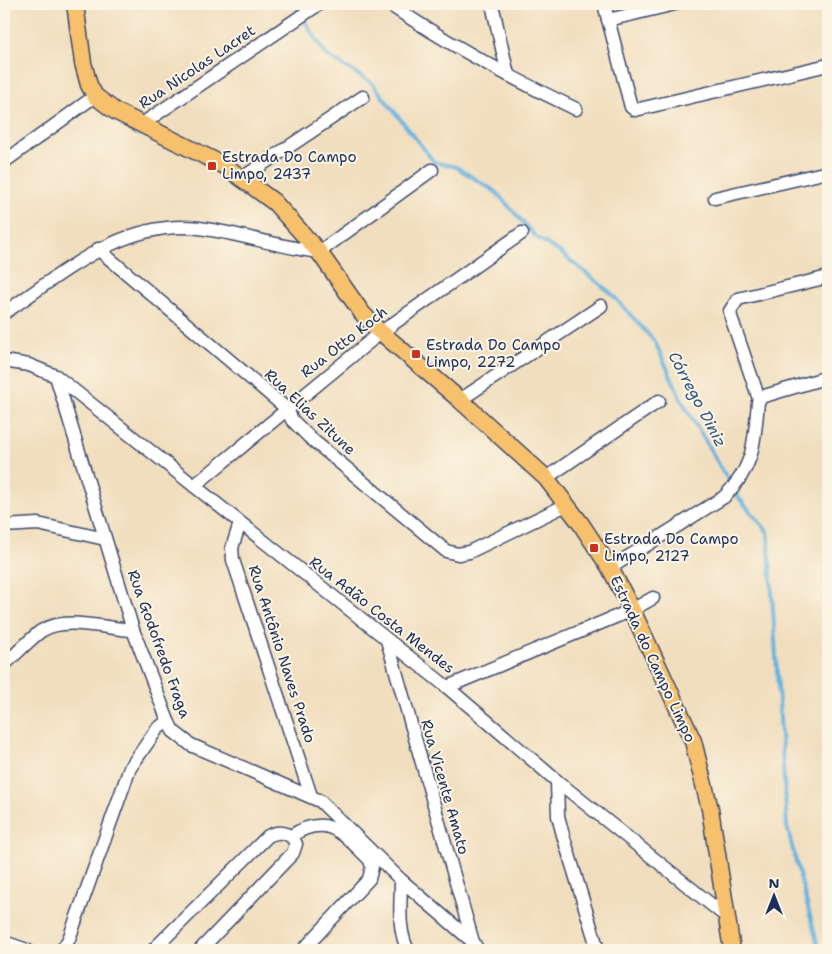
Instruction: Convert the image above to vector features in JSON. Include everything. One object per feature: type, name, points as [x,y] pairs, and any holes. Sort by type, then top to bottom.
[{"type":"main road","points":[[75,4],[83,63],[89,85],[95,96]]},
{"type":"main road","name":"Estrada do Campo Limpo","points":[[95,96],[115,111],[225,166],[274,202],[319,252],[362,312],[380,333],[460,400],[546,478],[610,568],[632,610],[693,741],[710,809],[732,950]]},
{"type":"street","points":[[389,4],[422,26],[508,75],[576,109]]},
{"type":"street","points":[[492,4],[508,75]]},
{"type":"street","points":[[604,4],[631,107],[635,110],[828,64]]},
{"type":"street","points":[[608,20],[675,4]]},
{"type":"street","name":"Rua Nicolas Lacret","points":[[142,124],[317,5]]},
{"type":"street","points":[[4,162],[95,96]]},
{"type":"street","points":[[242,178],[363,96]]},
{"type":"street","points":[[4,314],[98,250],[143,232],[171,227],[211,230],[319,252],[432,170]]},
{"type":"street","points":[[715,198],[828,172]]},
{"type":"street","name":"Rua Otto Koch","points":[[194,486],[380,333],[522,234]]},
{"type":"street","name":"Rua Elias Zitune","points":[[98,250],[287,409],[292,420],[309,437],[431,539],[452,553],[469,552],[566,505]]},
{"type":"street","points":[[610,568],[724,497],[744,474],[750,459],[762,397],[731,317],[733,305],[738,299],[828,277]]},
{"type":"street","points":[[460,400],[602,306]]},
{"type":"street","name":"Rua Adão Costa Mendes","points":[[4,361],[30,365],[56,376],[447,687],[557,781],[728,918]]},
{"type":"street","name":"Rua Godofredo Fraga","points":[[56,376],[133,630],[173,731],[191,745],[311,796],[329,809],[401,880],[475,946]]},
{"type":"street","points":[[762,397],[828,377]]},
{"type":"street","points":[[546,478],[659,401]]},
{"type":"street","name":"Rua Antônio Naves Prado","points":[[240,522],[232,548],[233,560],[311,796]]},
{"type":"street","points":[[4,526],[38,524],[105,539]]},
{"type":"street","points":[[447,687],[632,610],[653,598]]},
{"type":"street","points":[[4,666],[41,632],[54,626],[73,624],[133,630]]},
{"type":"street","name":"Rua Vicente Amato","points":[[387,640],[475,946]]},
{"type":"street","points":[[62,950],[70,939],[130,768],[157,730],[168,721]]},
{"type":"street","points":[[557,781],[558,808],[563,835],[598,950]]},
{"type":"street","points":[[291,836],[306,827],[321,825],[336,829],[370,860],[372,867],[369,879],[303,950]]},
{"type":"street","points":[[153,950],[268,836],[282,832],[291,836],[296,844],[293,853],[200,950]]},
{"type":"street","points":[[401,880],[400,919],[408,950]]},
{"type":"street","points":[[4,942],[27,950]]},
{"type":"waterway","name":"Córrego Diniz","points":[[294,4],[326,55],[372,83],[434,162],[456,167],[496,192],[536,237],[561,253],[611,293],[655,342],[683,403],[738,497],[768,532],[787,827],[819,950]]},
{"type":"place","name":"Estrada Do Campo Limpo, 2437","points":[[212,166]]},
{"type":"place","name":"Estrada Do Campo Limpo, 2272","points":[[416,354]]},
{"type":"place","name":"Estrada Do Campo Limpo, 2127","points":[[594,548]]}]
